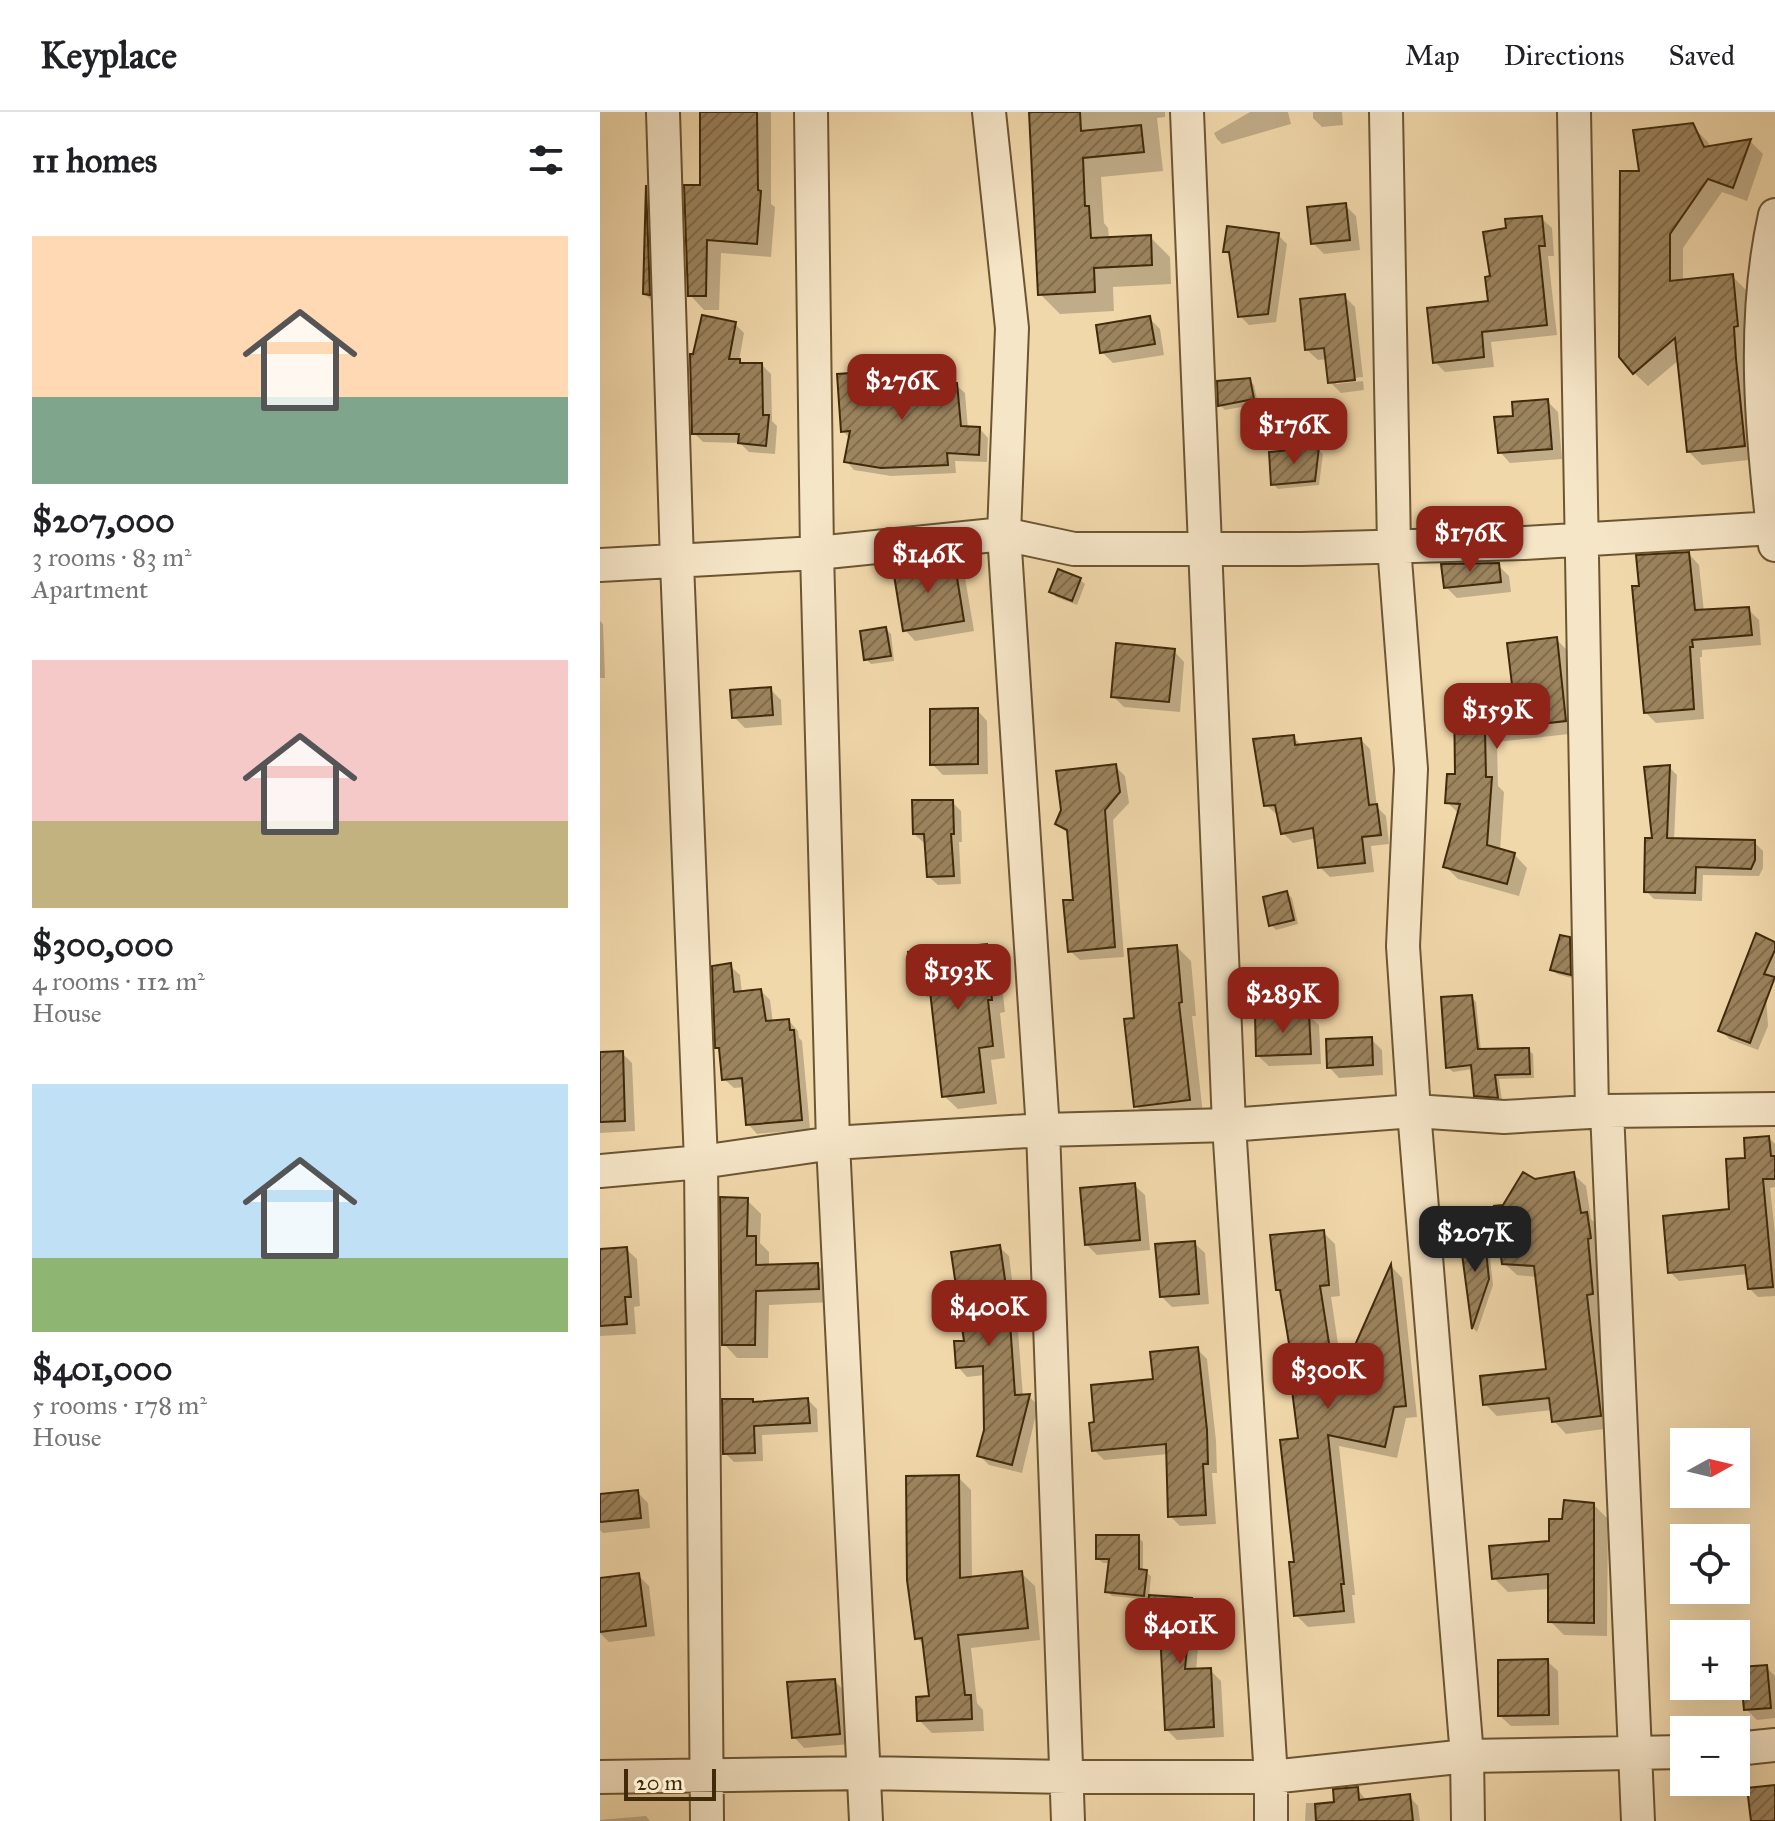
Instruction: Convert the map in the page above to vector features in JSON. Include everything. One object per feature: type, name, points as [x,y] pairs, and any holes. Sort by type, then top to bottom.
[{"type":"street","points":[[663,112],[701,1162],[707,1821]]},
{"type":"street","points":[[811,112],[817,553],[833,1143],[866,1821]]},
{"type":"street","points":[[989,112],[1012,328],[1004,534],[1043,1130],[1068,1821]]},
{"type":"street","points":[[1187,112],[1229,1125],[1271,1777],[1271,1821]]},
{"type":"street","points":[[1386,112],[1394,546],[1411,769],[1403,946],[1467,1756],[1468,1821]]},
{"type":"street","points":[[1574,112],[1581,539],[1600,1111],[1638,1821]]},
{"type":"street","points":[[600,565],[817,553],[1004,534],[1074,549],[1394,546],[1774,534],[1760,350],[1768,247],[1775,215]]},
{"type":"street","points":[[600,1171],[701,1162],[833,1143],[1043,1130],[1229,1125],[1414,1111],[1504,1117],[1600,1111],[1775,1109]]},
{"type":"street","points":[[1750,1748],[1775,1745]]},
{"type":"street","points":[[600,1777],[865,1773],[1271,1777],[1467,1756],[1670,1753]]},
{"type":"building","points":[[700,112],[757,112],[758,190],[761,191],[757,244],[707,240],[706,296],[688,296],[684,185],[700,185]]},
{"type":"building","points":[[1029,112],[1080,112],[1081,131],[1141,125],[1144,152],[1083,158],[1085,206],[1089,206],[1091,238],[1151,235],[1152,265],[1094,268],[1095,292],[1038,295]]},
{"type":"building","points":[[1693,123],[1704,147],[1751,139],[1733,188],[1708,179],[1670,234],[1670,281],[1733,274],[1738,326],[1734,327],[1745,446],[1687,452],[1675,338],[1633,374],[1619,357],[1620,171],[1639,171],[1633,130]]},
{"type":"building","points":[[646,185],[650,295],[643,294]]},
{"type":"building","points":[[1346,203],[1350,240],[1311,244],[1307,207]]},
{"type":"building","points":[[1542,216],[1545,246],[1539,246],[1547,325],[1482,332],[1484,357],[1433,363],[1427,308],[1488,301],[1485,277],[1490,276],[1483,232],[1506,228],[1505,219]]},
{"type":"building","points":[[1227,226],[1279,233],[1268,314],[1238,317],[1229,252],[1223,252]]},
{"type":"building","points":[[1345,294],[1355,380],[1328,383],[1324,348],[1305,350],[1300,299]]},
{"type":"building","points":[[702,315],[736,322],[729,359],[740,359],[740,363],[762,363],[763,415],[769,415],[766,446],[738,443],[739,434],[692,434],[690,354],[693,354]]},
{"type":"building","points":[[1150,316],[1155,344],[1100,353],[1096,325]]},
{"type":"building","points":[[896,370],[897,388],[957,383],[961,426],[980,427],[979,455],[947,453],[948,465],[881,468],[844,462],[850,431],[841,432],[837,374]]},
{"type":"building","points":[[1250,378],[1254,399],[1218,406],[1217,381]]},
{"type":"building","points":[[1548,399],[1552,449],[1498,453],[1494,417],[1513,416],[1512,402]]},
{"type":"building","points":[[1319,447],[1315,481],[1271,485],[1269,452]]},
{"type":"building","points":[[1689,552],[1695,610],[1749,607],[1752,635],[1692,640],[1694,709],[1644,713],[1632,586],[1639,586],[1636,555]]},
{"type":"building","points":[[954,559],[964,621],[903,631],[893,569]]},
{"type":"building","points":[[1499,563],[1501,582],[1444,588],[1441,564]]},
{"type":"building","points":[[1058,569],[1081,578],[1072,601],[1049,592]]},
{"type":"building","points":[[886,627],[891,656],[864,660],[860,631]]},
{"type":"building","points":[[1557,637],[1566,721],[1485,730],[1486,777],[1492,777],[1487,845],[1515,853],[1507,884],[1443,867],[1460,804],[1445,803],[1447,774],[1455,774],[1454,695],[1513,693],[1507,643]]},
{"type":"building","points":[[1116,643],[1175,649],[1169,702],[1111,697]]},
{"type":"building","points":[[771,687],[773,715],[732,718],[730,690]]},
{"type":"building","points":[[978,708],[978,764],[930,765],[930,709]]},
{"type":"building","points":[[1294,735],[1295,745],[1361,738],[1369,805],[1377,804],[1381,835],[1362,837],[1365,863],[1318,868],[1313,828],[1281,834],[1275,805],[1264,806],[1253,739]]},
{"type":"building","points":[[1116,764],[1120,792],[1105,810],[1115,947],[1068,952],[1063,900],[1073,900],[1067,830],[1055,824],[1061,810],[1056,771]]},
{"type":"building","points":[[1670,765],[1667,838],[1755,840],[1755,860],[1751,869],[1696,867],[1695,893],[1644,892],[1645,838],[1652,838],[1644,767]]},
{"type":"building","points":[[912,800],[953,800],[954,834],[951,834],[954,876],[927,877],[924,834],[913,834]]},
{"type":"building","points":[[1287,891],[1294,920],[1269,926],[1263,897]]},
{"type":"building","points":[[1756,933],[1775,942],[1775,950],[1764,974],[1775,977],[1750,1043],[1718,1031]]},
{"type":"building","points":[[1560,935],[1570,937],[1571,975],[1550,970]]},
{"type":"building","points":[[987,944],[993,1046],[979,1048],[984,1092],[942,1097],[929,982],[912,985],[908,952]]},
{"type":"building","points":[[1177,945],[1182,1002],[1179,1003],[1190,1100],[1134,1107],[1124,1019],[1134,1018],[1128,949]]},
{"type":"building","points":[[731,963],[734,992],[761,989],[766,1021],[789,1019],[790,1030],[794,1030],[802,1120],[746,1125],[742,1078],[722,1080],[719,1048],[715,1048],[712,966]]},
{"type":"building","points":[[1472,995],[1478,1049],[1529,1048],[1530,1074],[1495,1075],[1498,1098],[1474,1096],[1471,1065],[1446,1068],[1441,997]]},
{"type":"building","points":[[1309,1013],[1311,1054],[1256,1056],[1255,1015]]},
{"type":"building","points":[[1372,1037],[1373,1065],[1327,1068],[1326,1039]]},
{"type":"building","points":[[623,1051],[625,1121],[600,1122],[600,1052]]},
{"type":"building","points":[[1769,1136],[1771,1156],[1775,1156],[1775,1179],[1763,1179],[1773,1287],[1748,1289],[1745,1265],[1668,1273],[1663,1216],[1729,1209],[1726,1159],[1745,1158],[1744,1138]]},
{"type":"building","points":[[1523,1172],[1535,1179],[1574,1172],[1581,1213],[1587,1212],[1593,1294],[1587,1295],[1601,1416],[1552,1422],[1549,1398],[1483,1405],[1480,1376],[1546,1369],[1534,1266],[1502,1264],[1494,1206],[1503,1205]]},
{"type":"building","points":[[1135,1183],[1140,1240],[1085,1245],[1080,1188]]},
{"type":"building","points":[[720,1197],[748,1198],[747,1236],[756,1236],[756,1265],[818,1263],[819,1289],[756,1291],[755,1345],[722,1345]]},
{"type":"building","points":[[1324,1230],[1329,1285],[1320,1286],[1336,1388],[1391,1264],[1406,1406],[1394,1407],[1385,1447],[1328,1435],[1344,1584],[1341,1584],[1344,1611],[1294,1616],[1289,1562],[1294,1562],[1280,1440],[1298,1438],[1290,1374],[1294,1373],[1280,1290],[1276,1290],[1270,1235]]},
{"type":"building","points":[[1462,1240],[1485,1241],[1489,1279],[1472,1329],[1462,1254]]},
{"type":"building","points":[[1195,1241],[1199,1294],[1160,1297],[1155,1244]]},
{"type":"building","points":[[1000,1245],[1009,1307],[1015,1395],[1030,1394],[1012,1465],[977,1456],[984,1430],[983,1366],[956,1368],[954,1341],[964,1341],[951,1252]]},
{"type":"building","points":[[627,1247],[631,1297],[625,1297],[627,1324],[600,1326],[600,1249]]},
{"type":"building","points":[[1198,1347],[1207,1430],[1208,1464],[1203,1464],[1206,1515],[1168,1517],[1166,1444],[1092,1451],[1089,1423],[1094,1422],[1091,1385],[1153,1379],[1150,1352]]},
{"type":"building","points":[[808,1398],[810,1423],[754,1426],[755,1453],[723,1454],[722,1399],[753,1399],[753,1402]]},
{"type":"building","points":[[959,1475],[960,1578],[1022,1571],[1028,1628],[958,1635],[965,1695],[971,1695],[972,1719],[917,1721],[916,1697],[929,1696],[922,1638],[915,1639],[907,1580],[906,1476]]},
{"type":"building","points":[[638,1490],[641,1518],[600,1522],[600,1494]]},
{"type":"building","points":[[1564,1500],[1594,1503],[1594,1623],[1548,1622],[1548,1574],[1492,1579],[1489,1546],[1549,1541],[1549,1519],[1562,1519]]},
{"type":"building","points":[[1096,1535],[1139,1535],[1139,1569],[1147,1570],[1144,1596],[1105,1592],[1109,1559],[1096,1559]]},
{"type":"building","points":[[639,1573],[646,1626],[600,1632],[600,1578]]},
{"type":"building","points":[[1149,1595],[1192,1598],[1185,1669],[1211,1668],[1214,1727],[1165,1730],[1160,1631],[1146,1630]]},
{"type":"building","points":[[1548,1659],[1549,1715],[1498,1716],[1498,1660]]},
{"type":"building","points":[[1767,1665],[1771,1708],[1744,1710],[1743,1700],[1750,1700],[1750,1666]]},
{"type":"building","points":[[835,1679],[840,1734],[792,1738],[787,1682]]},
{"type":"building","points":[[1775,1785],[1775,1821],[1751,1821],[1750,1788]]},
{"type":"building","points":[[1358,1787],[1359,1800],[1410,1794],[1413,1821],[1316,1821],[1315,1804],[1334,1802],[1333,1789]]}]
